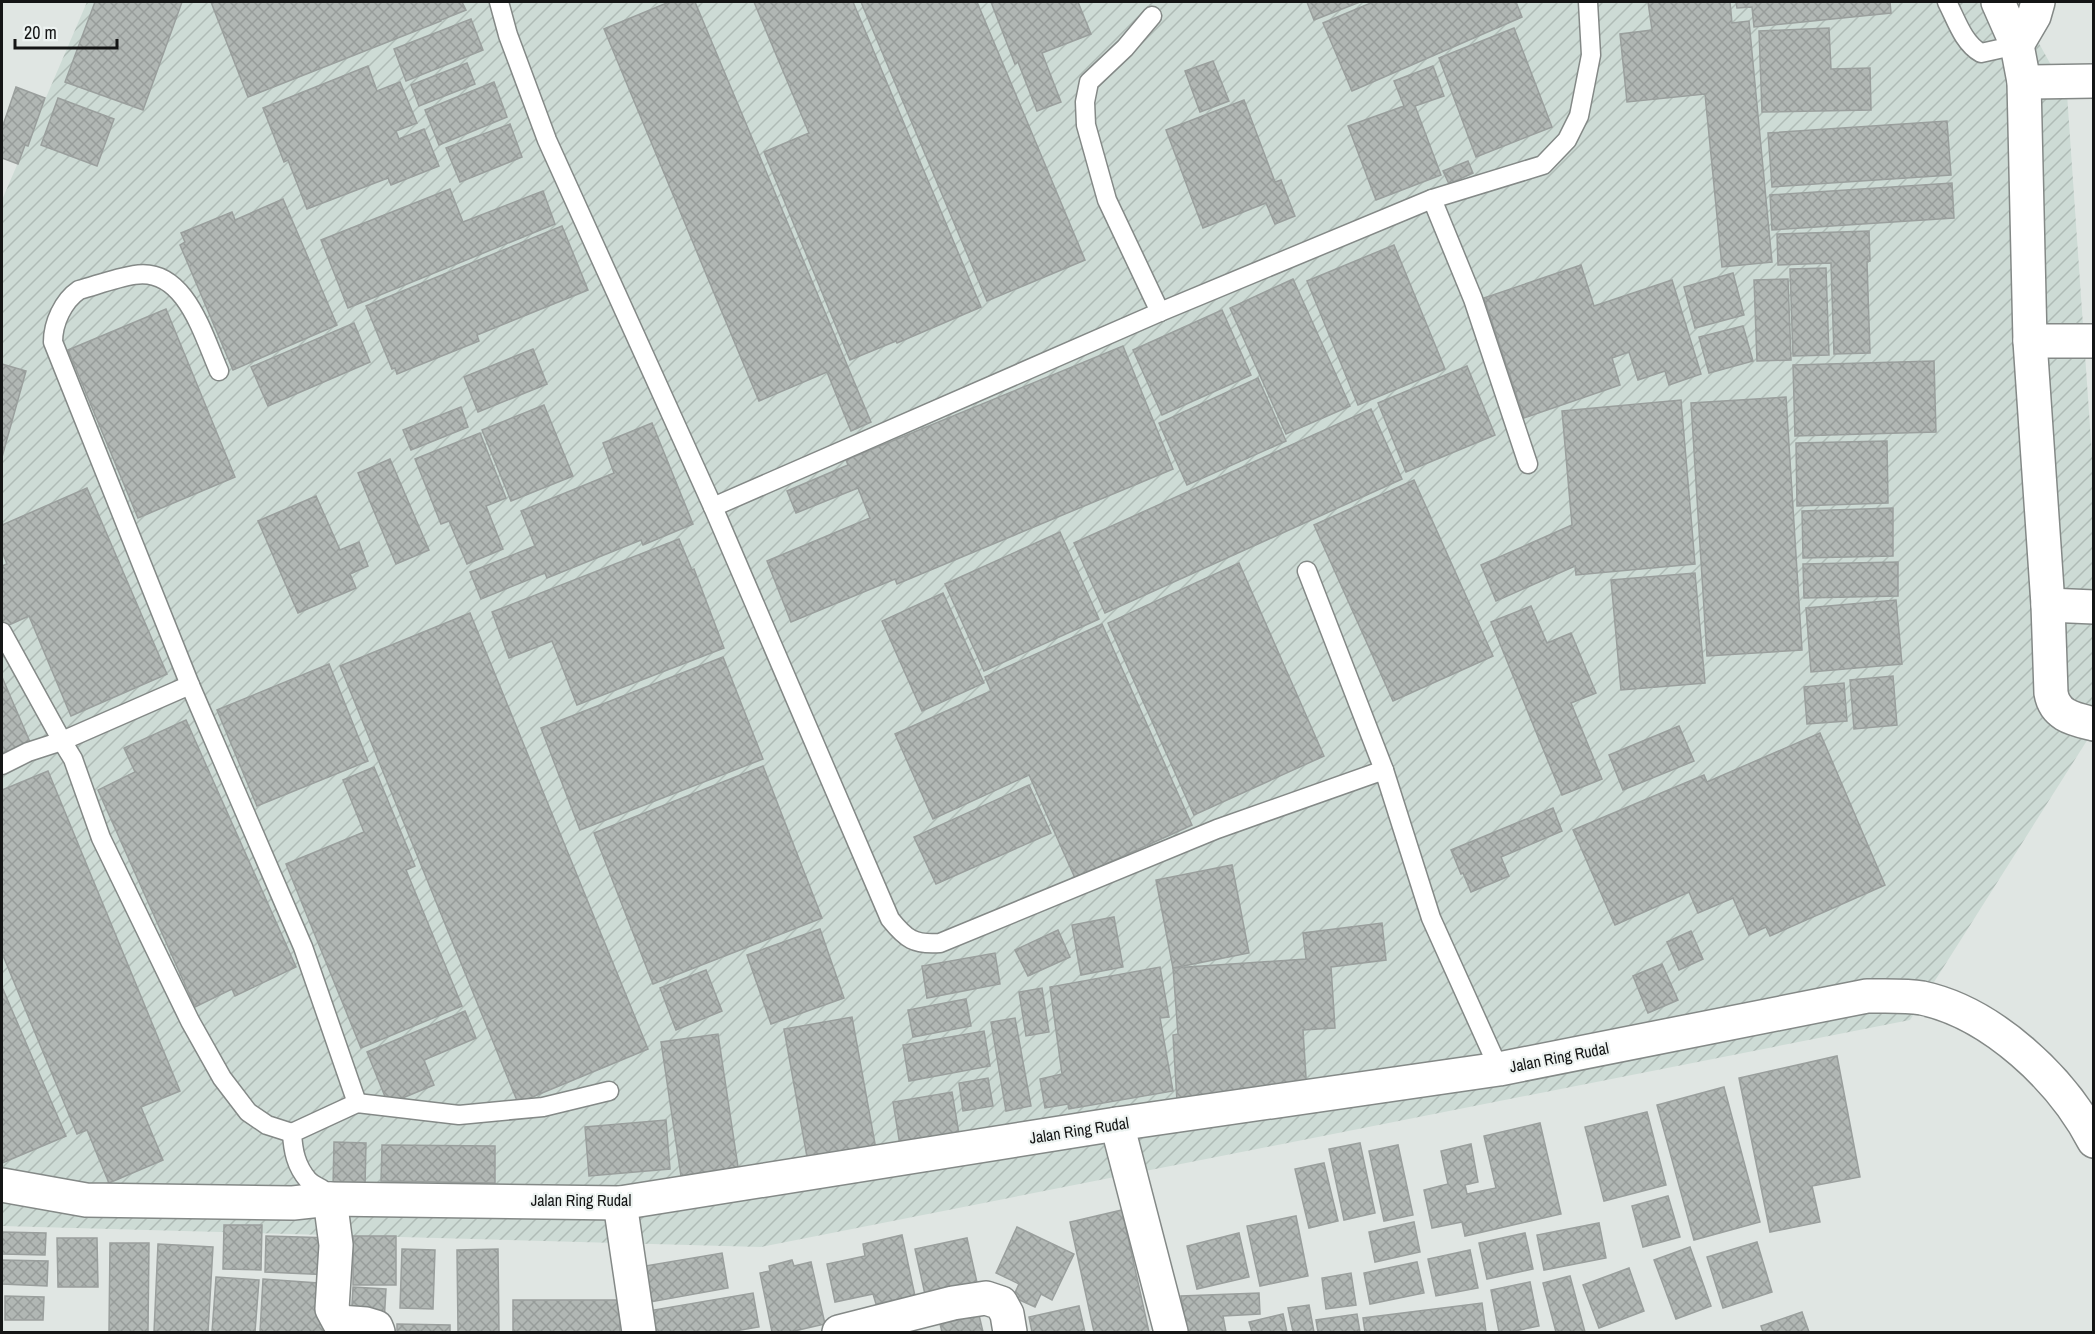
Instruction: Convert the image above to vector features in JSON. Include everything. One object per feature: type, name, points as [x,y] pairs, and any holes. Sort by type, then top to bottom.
[{"type":"street","points":[[1998,2],[2017,45],[2024,82],[2030,341],[2049,605],[2052,700],[2055,706],[2070,718],[2094,724]]},
{"type":"street","points":[[2017,45],[2034,16],[2038,2]]},
{"type":"street","points":[[2024,82],[2094,81]]},
{"type":"street","points":[[2030,341],[2094,341]]},
{"type":"street","points":[[2049,605],[2094,607]]},
{"type":"street","name":"Jalan Ring Rudal","points":[[2,1185],[86,1200],[293,1203],[330,1199],[620,1203],[1117,1124],[1499,1069],[1867,996],[1922,998],[1952,1007],[1980,1020],[2030,1059],[2064,1092],[2094,1141]]},
{"type":"street","points":[[1117,1124],[1172,1332]]},
{"type":"street","points":[[330,1199],[336,1245],[332,1309],[339,1322],[366,1324],[376,1327],[378,1332]]},
{"type":"street","points":[[620,1203],[639,1332]]},
{"type":"street","points":[[858,1330],[953,1303],[986,1298],[995,1299],[1001,1303],[1007,1314],[1010,1332]]},
{"type":"lane","points":[[499,2],[508,35],[547,140],[712,507],[890,919],[911,941],[926,944],[940,943],[1217,829],[1383,770]]},
{"type":"lane","points":[[712,507],[1160,312],[1432,199],[1543,165],[1567,140],[1579,116],[1591,55],[1588,2]]},
{"type":"lane","points":[[1947,2],[1974,49],[1981,53],[2017,45]]},
{"type":"lane","points":[[1152,16],[1125,48],[1089,81],[1085,102],[1086,125],[1107,200],[1160,312]]},
{"type":"lane","points":[[1432,199],[1473,299],[1528,464]]},
{"type":"lane","points":[[219,371],[191,308],[177,287],[150,274],[135,275],[73,294],[53,330],[53,342],[190,685],[303,947],[357,1103]]},
{"type":"lane","points":[[1307,571],[1383,770],[1431,918],[1499,1069]]},
{"type":"lane","points":[[2,632],[73,759],[101,838],[190,1021],[222,1078],[248,1112],[267,1125],[292,1133],[357,1103],[459,1115],[543,1107],[609,1091]]},
{"type":"lane","points":[[2,765],[190,685]]},
{"type":"lane","points":[[292,1133],[294,1155],[309,1181],[325,1189],[330,1199]]},
{"type":"shaded area","points":[[87,2],[2016,2],[2067,94],[2093,470],[2093,731],[1910,1020],[761,1247],[2,1226],[2,200]]},
{"type":"building","points":[[95,2],[182,2],[143,110],[65,82]]},
{"type":"building","points":[[211,2],[462,2],[466,10],[248,97]]},
{"type":"building","points":[[669,2],[695,2],[871,422],[851,431],[827,372],[759,401],[604,29]]},
{"type":"building","points":[[754,2],[853,2],[981,307],[897,343],[896,341],[850,360],[764,152],[809,133]]},
{"type":"building","points":[[861,2],[977,2],[1085,260],[987,301]]},
{"type":"building","points":[[991,2],[1078,2],[1091,34],[1042,53],[1061,102],[1037,111],[1018,62],[1015,64]]},
{"type":"building","points":[[1307,2],[1360,2],[1314,20]]},
{"type":"building","points":[[1373,2],[1516,2],[1522,17],[1352,91],[1323,23]]},
{"type":"building","points":[[1648,2],[1730,2],[1732,23],[1749,21],[1772,262],[1722,267],[1705,94],[1627,102],[1620,34],[1652,30]]},
{"type":"building","points":[[1736,2],[1890,2],[1891,13],[1754,27],[1752,7],[1737,8]]},
{"type":"building","points":[[471,19],[483,50],[406,81],[394,49]]},
{"type":"building","points":[[1514,28],[1552,127],[1476,157],[1439,58]]},
{"type":"building","points":[[1829,28],[1831,69],[1870,68],[1871,110],[1762,112],[1759,31]]},
{"type":"building","points":[[1213,61],[1229,101],[1200,112],[1185,71]]},
{"type":"building","points":[[467,63],[475,84],[419,106],[411,85]]},
{"type":"building","points":[[368,66],[377,91],[400,82],[417,123],[396,131],[399,139],[424,129],[439,166],[391,185],[388,178],[307,209],[288,160],[284,162],[263,108]]},
{"type":"building","points":[[1433,66],[1444,96],[1415,106],[1441,175],[1376,200],[1348,126],[1404,106],[1394,81]]},
{"type":"building","points":[[494,82],[507,117],[439,145],[425,110]]},
{"type":"building","points":[[16,87],[45,98],[28,146],[25,145],[18,164],[2,158],[2,128]]},
{"type":"building","points":[[58,98],[114,119],[97,166],[41,145]]},
{"type":"building","points":[[1244,100],[1275,182],[1281,180],[1295,216],[1275,224],[1266,203],[1203,228],[1166,130]]},
{"type":"building","points":[[1947,121],[1951,175],[1772,187],[1768,133]]},
{"type":"building","points":[[510,124],[522,157],[460,182],[446,148]]},
{"type":"building","points":[[1468,161],[1473,173],[1449,184],[1443,171]]},
{"type":"building","points":[[1952,183],[1954,218],[1772,230],[1770,195]]},
{"type":"building","points":[[450,189],[463,222],[543,191],[555,224],[348,308],[321,240]]},
{"type":"building","points":[[283,199],[337,325],[233,370],[180,245],[185,242],[181,233],[232,212],[235,220]]},
{"type":"building","points":[[562,226],[588,290],[477,335],[479,341],[397,374],[395,368],[392,369],[366,306]]},
{"type":"building","points":[[1869,231],[1870,261],[1867,262],[1870,353],[1834,354],[1831,263],[1778,265],[1777,234]]},
{"type":"building","points":[[1394,245],[1445,369],[1358,405],[1307,281]]},
{"type":"building","points":[[1581,265],[1594,306],[1672,280],[1701,374],[1669,385],[1665,371],[1638,380],[1629,352],[1612,358],[1620,385],[1524,418],[1484,298]]},
{"type":"building","points":[[1826,268],[1829,355],[1793,356],[1790,269]]},
{"type":"building","points":[[1733,273],[1744,315],[1695,328],[1684,287]]},
{"type":"building","points":[[1293,279],[1350,406],[1286,434],[1230,308]]},
{"type":"building","points":[[1788,279],[1791,360],[1757,361],[1754,280]]},
{"type":"building","points":[[166,309],[235,477],[138,518],[68,350]]},
{"type":"building","points":[[1222,310],[1251,375],[1162,415],[1133,350]]},
{"type":"building","points":[[354,323],[370,362],[268,406],[251,367]]},
{"type":"building","points":[[1743,326],[1753,361],[1709,373],[1699,337]]},
{"type":"building","points":[[1123,346],[1173,469],[897,584],[895,579],[791,622],[767,561],[870,518],[858,488],[796,513],[787,491],[848,465],[846,460]]},
{"type":"building","points":[[533,349],[547,384],[478,412],[464,377]]},
{"type":"building","points":[[1934,361],[1936,432],[1795,436],[1793,365]]},
{"type":"building","points":[[2,364],[26,371],[2,457]]},
{"type":"building","points":[[1467,366],[1495,435],[1406,472],[1378,403]]},
{"type":"building","points":[[1258,378],[1286,441],[1187,485],[1159,423]]},
{"type":"building","points":[[1786,397],[1802,650],[1707,656],[1691,403]]},
{"type":"building","points":[[1681,400],[1695,564],[1576,575],[1575,566],[1496,601],[1481,565],[1572,525],[1562,411]]},
{"type":"building","points":[[544,405],[573,476],[511,501],[482,430]]},
{"type":"building","points":[[461,407],[468,427],[411,450],[403,430]]},
{"type":"building","points":[[1371,409],[1402,479],[1105,613],[1074,543]]},
{"type":"building","points":[[652,423],[693,524],[643,545],[641,540],[547,578],[545,573],[481,599],[470,572],[535,546],[521,511],[614,473],[603,443]]},
{"type":"building","points":[[480,433],[506,498],[486,506],[503,549],[467,564],[449,521],[441,524],[415,459]]},
{"type":"building","points":[[1887,441],[1888,503],[1797,506],[1796,443]]},
{"type":"building","points":[[390,459],[429,550],[396,564],[358,473]]},
{"type":"building","points":[[1414,480],[1493,656],[1393,701],[1314,525]]},
{"type":"building","points":[[87,488],[167,674],[71,716],[29,616],[2,628],[2,566],[7,564],[2,551],[2,525]]},
{"type":"building","points":[[316,496],[340,550],[359,542],[368,566],[350,574],[356,588],[298,613],[258,521]]},
{"type":"building","points":[[1893,508],[1893,556],[1803,558],[1802,511]]},
{"type":"building","points":[[1060,532],[1099,619],[984,671],[945,584]]},
{"type":"building","points":[[679,539],[692,570],[694,569],[724,648],[577,705],[552,641],[509,658],[492,612]]},
{"type":"building","points":[[1898,562],[1898,596],[1804,598],[1803,564]]},
{"type":"building","points":[[1239,563],[1324,756],[1194,815],[1108,623]]},
{"type":"building","points":[[1695,573],[1705,683],[1621,690],[1611,580]]},
{"type":"building","points":[[943,593],[984,683],[922,711],[882,621]]},
{"type":"building","points":[[1896,600],[1902,664],[1811,672],[1806,608]]},
{"type":"building","points":[[1531,606],[1547,643],[1571,633],[1596,693],[1571,703],[1602,779],[1562,795],[1491,622]]},
{"type":"building","points":[[470,613],[648,1049],[518,1103],[340,666]]},
{"type":"building","points":[[1102,624],[1192,825],[1075,878],[1029,775],[933,819],[895,734],[991,691],[985,677]]},
{"type":"building","points":[[723,657],[763,759],[580,830],[541,728]]},
{"type":"building","points":[[329,664],[368,761],[257,806],[217,710]]},
{"type":"building","points":[[1893,676],[1897,725],[1854,729],[1850,680]]},
{"type":"building","points":[[2,677],[30,742],[2,754]]},
{"type":"building","points":[[1844,683],[1847,721],[1807,724],[1804,687]]},
{"type":"building","points":[[186,720],[296,967],[235,996],[232,989],[195,1007],[98,790],[135,772],[124,748]]},
{"type":"building","points":[[1679,726],[1694,761],[1623,790],[1609,755]]},
{"type":"building","points":[[1820,733],[1885,885],[1770,936],[1766,927],[1749,935],[1733,898],[1698,913],[1689,892],[1615,925],[1573,830],[1704,775],[1707,782]]},
{"type":"building","points":[[763,766],[822,918],[653,984],[594,833]]},
{"type":"building","points":[[374,767],[415,866],[406,870],[462,1006],[361,1048],[286,864],[364,832],[343,780]]},
{"type":"building","points":[[48,771],[180,1091],[141,1107],[163,1160],[109,1183],[87,1130],[77,1134],[2,953],[2,790]]},
{"type":"building","points":[[1029,785],[1051,833],[936,884],[914,837]]},
{"type":"building","points":[[1553,808],[1562,831],[1501,857],[1509,876],[1471,892],[1451,850]]},
{"type":"building","points":[[1232,865],[1249,953],[1173,968],[1156,880]]},
{"type":"building","points":[[1114,917],[1123,967],[1081,975],[1072,925]]},
{"type":"building","points":[[1382,923],[1386,960],[1331,967],[1335,1028],[1303,1030],[1307,1093],[1177,1101],[1173,1035],[1178,1034],[1173,968],[1306,959],[1303,933]]},
{"type":"building","points":[[820,929],[844,998],[771,1024],[747,955]]},
{"type":"building","points":[[1058,930],[1070,957],[1028,976],[1015,950]]},
{"type":"building","points":[[1691,931],[1703,959],[1679,970],[1667,942]]},
{"type":"building","points":[[995,953],[1000,984],[927,998],[922,966]]},
{"type":"building","points":[[1662,964],[1678,1000],[1648,1013],[1633,976]]},
{"type":"building","points":[[1160,967],[1169,1017],[1160,1018],[1173,1091],[1069,1109],[1068,1104],[1045,1108],[1040,1079],[1062,1074],[1050,987]]},
{"type":"building","points":[[706,970],[722,1011],[676,1030],[660,988]]},
{"type":"building","points":[[2,987],[66,1136],[2,1163]]},
{"type":"building","points":[[1042,988],[1049,1032],[1026,1036],[1019,992]]},
{"type":"building","points":[[966,999],[971,1026],[913,1037],[908,1010]]},
{"type":"building","points":[[465,1011],[476,1038],[424,1060],[434,1085],[388,1104],[367,1052]]},
{"type":"building","points":[[852,1017],[877,1155],[809,1168],[784,1029]]},
{"type":"building","points":[[1015,1018],[1031,1106],[1006,1111],[991,1022]]},
{"type":"building","points":[[984,1031],[990,1066],[909,1081],[903,1045]]},
{"type":"building","points":[[718,1034],[738,1167],[681,1176],[661,1042]]},
{"type":"building","points":[[1837,1056],[1860,1177],[1812,1186],[1820,1222],[1770,1232],[1739,1078]]},
{"type":"building","points":[[988,1078],[993,1106],[963,1111],[959,1083]]},
{"type":"building","points":[[1724,1087],[1760,1222],[1694,1240],[1657,1105]]},
{"type":"building","points":[[952,1092],[959,1134],[900,1145],[893,1102]]},
{"type":"building","points":[[1647,1112],[1666,1185],[1604,1201],[1585,1127]]},
{"type":"building","points":[[666,1120],[670,1169],[589,1176],[585,1127]]},
{"type":"building","points":[[1540,1123],[1561,1214],[1465,1236],[1462,1222],[1432,1228],[1424,1190],[1448,1184],[1441,1151],[1471,1144],[1478,1182],[1465,1185],[1467,1194],[1496,1188],[1484,1136]]},
{"type":"building","points":[[334,1142],[366,1143],[365,1187],[333,1187]]},
{"type":"building","points":[[1360,1143],[1375,1213],[1344,1220],[1329,1149]]},
{"type":"building","points":[[382,1145],[495,1146],[495,1183],[381,1181]]},
{"type":"building","points":[[1398,1145],[1413,1215],[1384,1221],[1369,1151]]},
{"type":"building","points":[[1324,1163],[1338,1221],[1309,1228],[1295,1169]]},
{"type":"building","points":[[1668,1196],[1680,1237],[1643,1247],[1632,1206]]},
{"type":"building","points":[[1122,1210],[1149,1332],[1094,1332],[1070,1222]]},
{"type":"building","points":[[1296,1216],[1308,1276],[1260,1286],[1247,1226]]},
{"type":"building","points":[[1414,1222],[1420,1252],[1375,1262],[1369,1232]]},
{"type":"building","points":[[1599,1223],[1606,1258],[1544,1270],[1537,1235]]},
{"type":"building","points":[[224,1225],[262,1225],[261,1270],[223,1269]]},
{"type":"building","points":[[1017,1227],[1074,1254],[1052,1300],[1041,1294],[1035,1307],[1013,1297],[1019,1284],[996,1273]]},
{"type":"building","points":[[2,1232],[46,1233],[45,1255],[2,1254]]},
{"type":"building","points":[[1239,1233],[1249,1277],[1197,1289],[1187,1246]]},
{"type":"building","points":[[1525,1233],[1533,1269],[1487,1279],[1479,1243]]},
{"type":"building","points":[[902,1235],[915,1296],[876,1304],[873,1294],[835,1302],[827,1264],[865,1256],[863,1244]]},
{"type":"building","points":[[266,1236],[333,1238],[332,1275],[265,1272]]},
{"type":"building","points":[[353,1236],[396,1236],[396,1285],[353,1285]]},
{"type":"building","points":[[57,1238],[97,1238],[98,1287],[58,1287]]},
{"type":"building","points":[[967,1238],[978,1287],[926,1299],[915,1249]]},
{"type":"building","points":[[1757,1242],[1772,1292],[1723,1308],[1707,1257]]},
{"type":"building","points":[[110,1243],[149,1243],[148,1332],[109,1332]]},
{"type":"building","points":[[158,1244],[213,1247],[208,1332],[154,1332]]},
{"type":"building","points":[[1690,1247],[1711,1306],[1676,1319],[1654,1260]]},
{"type":"building","points":[[402,1249],[435,1250],[433,1309],[400,1308]]},
{"type":"building","points":[[498,1249],[499,1332],[458,1332],[457,1250]]},
{"type":"building","points":[[1470,1250],[1478,1288],[1436,1296],[1428,1259]]},
{"type":"building","points":[[722,1253],[728,1288],[645,1303],[639,1267]]},
{"type":"building","points":[[2,1260],[48,1261],[47,1286],[2,1284]]},
{"type":"building","points":[[792,1260],[794,1266],[811,1262],[825,1324],[790,1332],[772,1332],[760,1273],[770,1271],[769,1266]]},
{"type":"building","points":[[1417,1262],[1424,1293],[1370,1304],[1364,1273]]},
{"type":"building","points":[[1629,1268],[1644,1311],[1599,1328],[1583,1285]]},
{"type":"building","points":[[1351,1273],[1356,1305],[1326,1309],[1322,1278]]},
{"type":"building","points":[[1570,1276],[1585,1332],[1556,1332],[1543,1283]]},
{"type":"building","points":[[216,1277],[259,1280],[255,1332],[212,1332]]},
{"type":"building","points":[[263,1279],[332,1284],[329,1332],[260,1332]]},
{"type":"building","points":[[1530,1282],[1539,1326],[1499,1332],[1491,1290]]},
{"type":"building","points":[[353,1287],[386,1289],[384,1323],[351,1322]]},
{"type":"building","points":[[753,1293],[759,1327],[729,1332],[652,1332],[648,1311]]},
{"type":"building","points":[[1259,1293],[1260,1314],[1223,1316],[1226,1332],[1187,1332],[1181,1296]]},
{"type":"building","points":[[5,1296],[44,1297],[43,1320],[5,1320]]},
{"type":"building","points":[[513,1300],[620,1300],[620,1332],[513,1332]]},
{"type":"building","points":[[1482,1303],[1486,1332],[1365,1332],[1363,1318]]},
{"type":"building","points":[[1309,1305],[1314,1332],[1293,1332],[1288,1308]]},
{"type":"building","points":[[1079,1306],[1085,1332],[1032,1332],[1029,1317]]},
{"type":"building","points":[[1802,1312],[1809,1332],[1763,1332],[1761,1326]]},
{"type":"building","points":[[1283,1314],[1287,1332],[1252,1332],[1249,1322]]},
{"type":"building","points":[[1357,1314],[1360,1332],[1318,1332],[1316,1320]]},
{"type":"building","points":[[979,1315],[983,1332],[942,1332],[940,1324]]},
{"type":"building","points":[[397,1324],[450,1325],[450,1332],[397,1332]]}]
